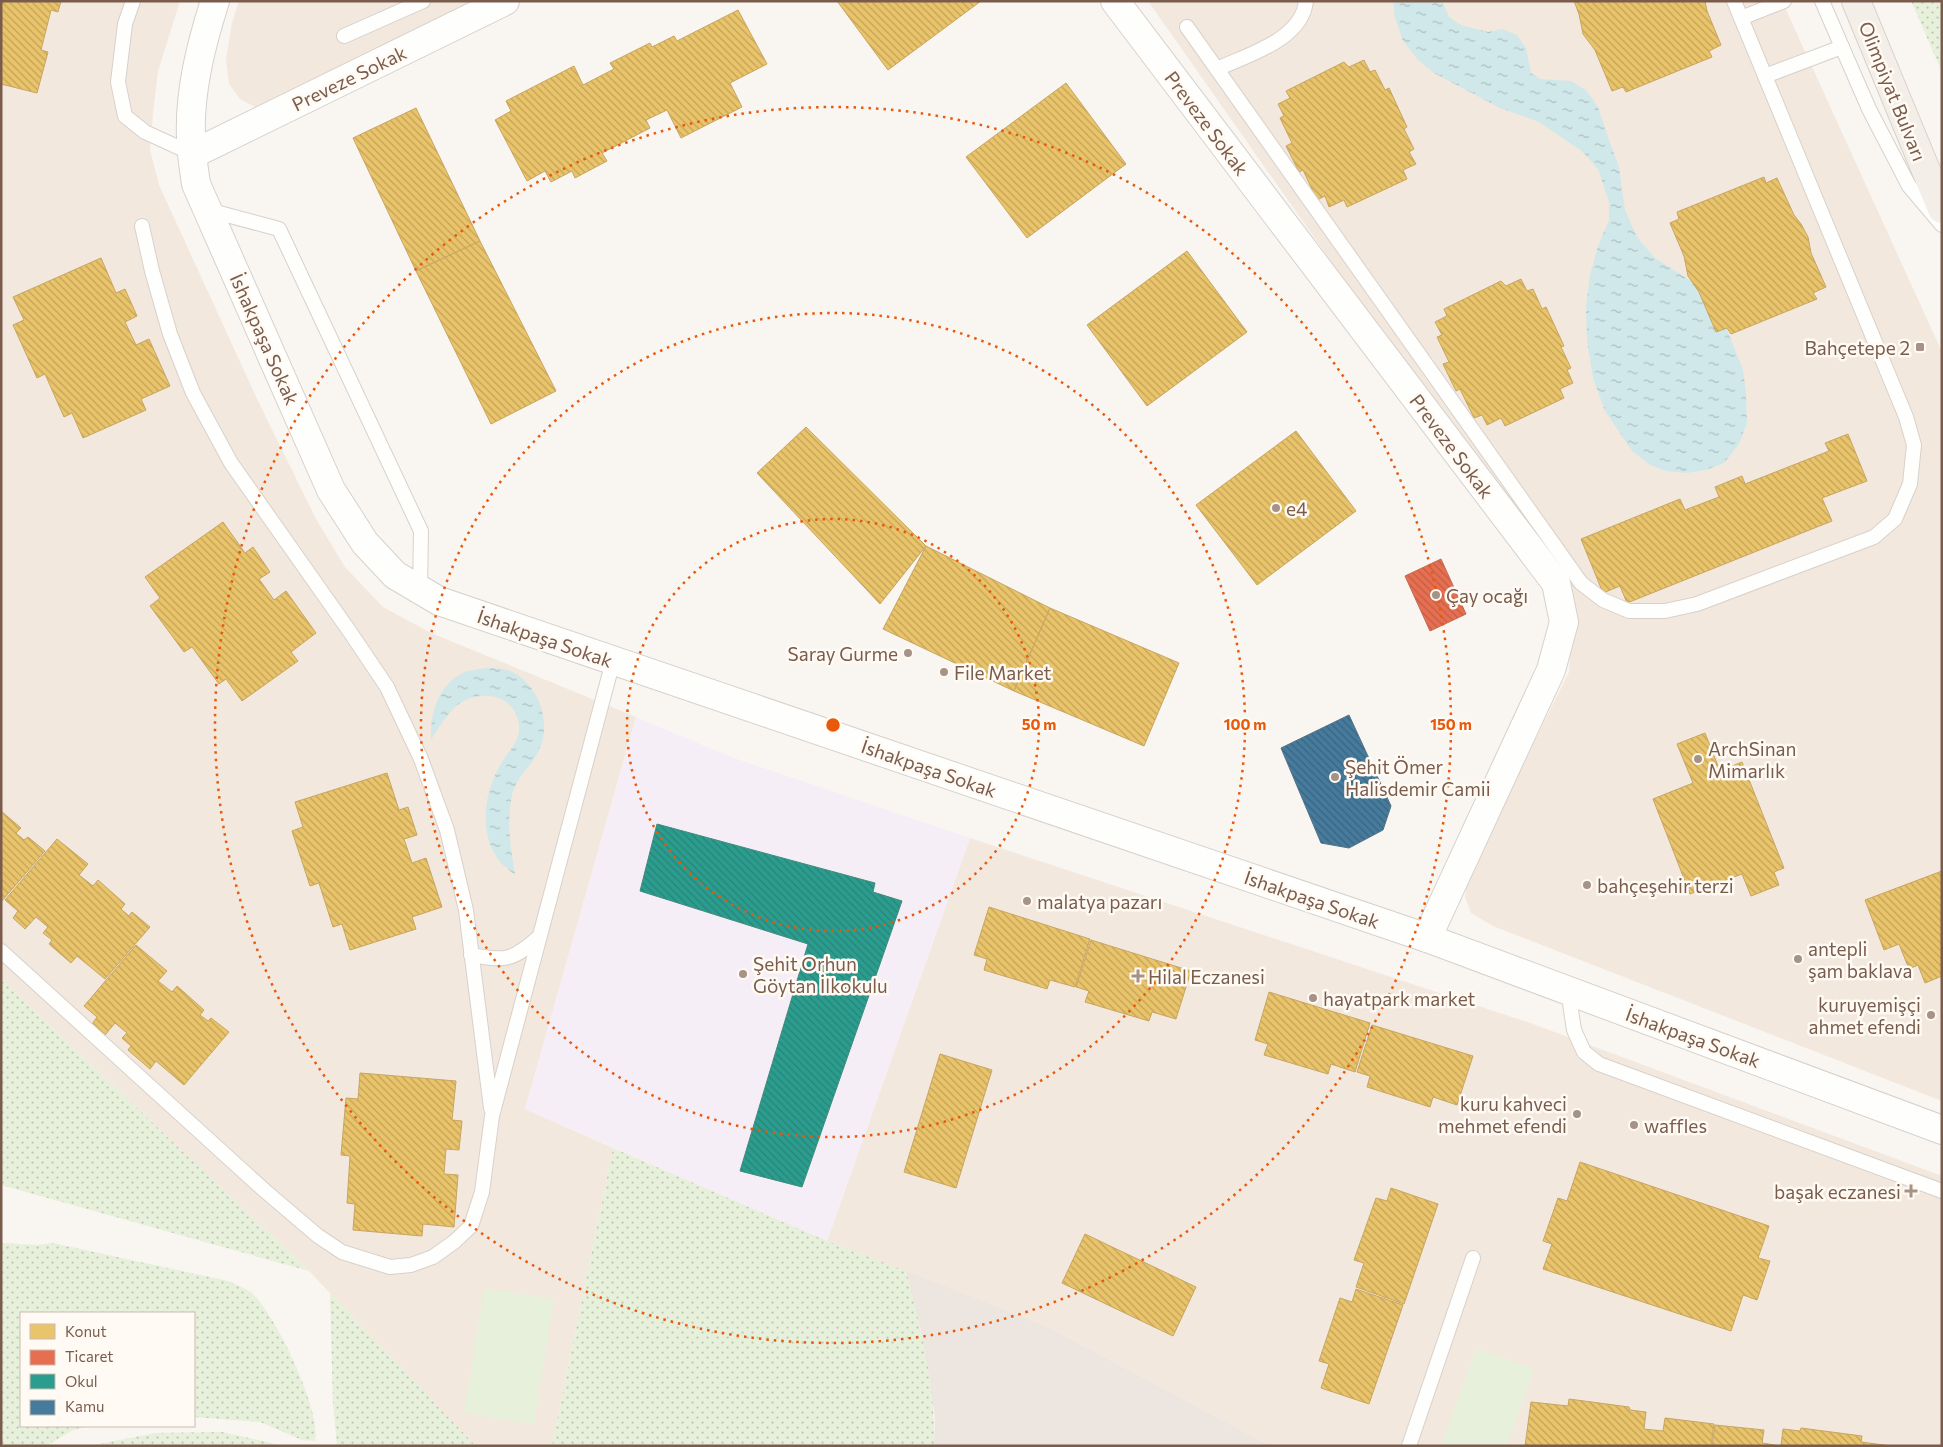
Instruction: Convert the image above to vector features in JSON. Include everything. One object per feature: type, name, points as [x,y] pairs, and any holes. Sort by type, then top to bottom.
[{"type":"main road","name":"Olimpiyat Bulvarı","points":[[1856,1],[1942,209]]},
{"type":"street","name":"İshakpaşa Sokak","points":[[215,1],[208,23],[193,91],[191,138],[196,184],[331,490],[365,543],[396,575],[439,601],[1427,938],[1942,1130]]},
{"type":"street","name":"Preveze Sokak","points":[[193,154],[506,1]]},
{"type":"street","name":"Preveze Sokak","points":[[1117,2],[1556,583],[1564,622],[1551,670],[1427,938]]},
{"type":"lane","points":[[133,1],[126,24],[118,82],[126,116],[144,132],[193,154]]},
{"type":"lane","points":[[344,36],[424,1]]},
{"type":"lane","points":[[1216,69],[1275,43],[1291,30],[1305,10],[1306,1]]},
{"type":"lane","points":[[1187,27],[1581,583],[1602,600],[1629,611],[1665,611],[1697,604],[1874,537],[1895,519],[1910,484],[1914,445],[1906,416],[1734,1]]},
{"type":"lane","points":[[1741,18],[1784,1]]},
{"type":"lane","points":[[1822,1],[1869,109],[1909,186],[1942,225]]},
{"type":"lane","points":[[1765,76],[1842,47]]},
{"type":"lane","points":[[208,210],[279,229],[422,531],[420,590]]},
{"type":"lane","points":[[142,226],[152,272],[170,334],[193,393],[231,463],[340,616],[387,687],[421,759],[447,830],[466,910],[492,1116]]},
{"type":"lane","points":[[1,951],[264,1190],[318,1236],[342,1252],[390,1267],[411,1265],[433,1257],[454,1242],[471,1226],[482,1192],[492,1116],[613,661]]},
{"type":"lane","points":[[471,955],[495,959],[510,958],[526,949],[540,937]]},
{"type":"lane","points":[[1568,990],[1574,1030],[1584,1052],[1599,1064],[1942,1191]]},
{"type":"lane","points":[[1409,1446],[1473,1258]]},
{"type":"shaded area","points":[[1,1],[180,1],[158,71],[153,113],[150,150],[159,185],[258,401],[316,519],[345,567],[383,607],[431,633],[636,717],[525,1109],[613,1148],[552,1446],[476,1446],[309,1271],[1,979]]},
{"type":"shaded area","points":[[239,1],[498,1],[255,107],[240,99],[229,84],[226,59],[232,23]]},
{"type":"shaded area","points":[[1148,1],[1782,1],[1942,352],[1942,1101],[1493,926],[1471,913],[1465,897],[1468,875],[1569,672],[1571,635],[1538,556]]},
{"type":"shaded area","name":"Şehit Orhun Göytan İlkokulu","points":[[636,717],[731,757],[970,838],[827,1241],[525,1109]]},
{"type":"shaded area","points":[[970,838],[1533,1024],[1942,1176],[1942,1446],[1271,1446],[1050,1328],[827,1241]]},
{"type":"shaded area","points":[[906,1271],[1050,1328],[1271,1446],[934,1446],[935,1417],[922,1335]]},
{"type":"green space","points":[[1911,1],[1942,1],[1942,72]]},
{"type":"green space","points":[[1,979],[309,1271],[1,1185]]},
{"type":"green space","points":[[613,1148],[827,1241],[906,1271],[922,1336],[930,1379],[933,1401],[934,1446],[552,1446]]},
{"type":"green space","points":[[1,1243],[38,1245],[53,1243],[228,1281],[249,1291],[271,1317],[283,1338],[304,1386],[315,1427],[315,1441],[302,1440],[260,1422],[195,1417],[195,1312],[20,1312],[20,1427],[85,1427],[73,1430],[46,1446],[1,1446]]},
{"type":"green space","points":[[484,1288],[554,1299],[534,1424],[464,1413]]},
{"type":"green space","points":[[330,1293],[476,1446],[337,1446],[333,1404]]},
{"type":"green space","points":[[1476,1348],[1534,1369],[1507,1446],[1441,1446]]},
{"type":"green space","points":[[222,1432],[268,1442],[277,1446],[89,1446],[156,1433]]},
{"type":"water","points":[[1393,1],[1442,1],[1449,17],[1461,25],[1488,32],[1502,29],[1517,35],[1526,48],[1531,73],[1540,79],[1571,81],[1586,90],[1598,107],[1619,167],[1625,210],[1637,237],[1655,258],[1708,292],[1722,317],[1743,370],[1747,423],[1739,444],[1724,463],[1706,470],[1686,473],[1666,471],[1650,465],[1632,451],[1605,411],[1593,378],[1587,341],[1586,307],[1590,275],[1598,246],[1609,220],[1609,202],[1598,169],[1583,152],[1539,122],[1500,108],[1434,73],[1418,60],[1403,41],[1395,18]]},
{"type":"water","points":[[484,668],[504,669],[518,675],[534,692],[540,703],[543,715],[543,739],[539,750],[520,777],[514,789],[510,805],[509,825],[515,875],[501,863],[493,852],[486,826],[487,799],[491,786],[496,773],[518,736],[519,725],[513,708],[492,696],[475,697],[466,700],[450,712],[431,740],[434,712],[446,686],[463,673]]},
{"type":"building: Konut","points":[[1,1],[61,1],[58,12],[51,10],[41,50],[48,52],[37,93],[1,84]]},
{"type":"building: Konut","points":[[837,1],[981,1],[888,70]]},
{"type":"building: Konut","points":[[1574,1],[1705,1],[1707,11],[1721,45],[1709,51],[1712,57],[1626,92],[1623,87],[1612,91],[1595,50],[1583,34]]},
{"type":"building: Konut","points":[[738,10],[767,64],[730,83],[742,107],[681,138],[667,110],[646,120],[650,128],[602,153],[607,161],[575,178],[572,171],[551,182],[545,171],[527,181],[495,120],[511,111],[506,101],[574,66],[583,85],[614,69],[610,63],[650,43],[652,47],[674,36],[677,41]]},
{"type":"building: Konut","points":[[1364,60],[1370,72],[1375,70],[1385,90],[1389,88],[1407,127],[1404,129],[1414,149],[1409,152],[1416,164],[1403,170],[1407,179],[1347,207],[1344,200],[1329,207],[1325,196],[1317,200],[1303,170],[1299,172],[1286,146],[1292,143],[1280,118],[1284,116],[1278,104],[1290,98],[1286,91],[1344,62],[1349,67]]},
{"type":"building: Konut","points":[[1066,83],[1126,164],[1027,238],[966,157]]},
{"type":"building: Konut","points":[[416,108],[480,241],[416,271],[353,138]]},
{"type":"building: Konut","points":[[1764,177],[1766,183],[1777,178],[1794,215],[1808,237],[1811,253],[1826,287],[1813,293],[1817,299],[1731,334],[1727,328],[1716,332],[1699,292],[1688,276],[1684,256],[1670,223],[1679,219],[1677,212]]},
{"type":"building: Konut","points":[[480,241],[556,391],[491,424],[416,271]]},
{"type":"building: Konut","points":[[1187,251],[1247,332],[1147,406],[1087,325]]},
{"type":"building: Konut","points":[[101,258],[116,293],[125,289],[137,316],[125,322],[136,345],[149,339],[170,386],[141,399],[146,410],[83,438],[72,413],[64,417],[45,374],[37,378],[13,325],[24,320],[13,297]]},
{"type":"building: Konut","points":[[1521,279],[1527,291],[1533,289],[1542,309],[1546,307],[1564,346],[1561,347],[1571,368],[1567,370],[1573,383],[1560,389],[1564,398],[1505,426],[1501,418],[1487,425],[1482,415],[1474,418],[1460,389],[1456,391],[1443,364],[1449,362],[1437,337],[1442,335],[1435,322],[1447,316],[1444,309],[1501,281],[1506,286]]},
{"type":"building: Konut","points":[[806,427],[926,546],[880,604],[757,473]]},
{"type":"building: Konut","name":"e4","points":[[1296,431],[1356,511],[1257,585],[1196,505]]},
{"type":"building: Konut","points":[[1848,434],[1867,481],[1822,498],[1832,521],[1627,603],[1620,586],[1603,593],[1581,539],[1680,499],[1685,510],[1719,497],[1715,487],[1742,476],[1745,484],[1829,451],[1825,443]]},
{"type":"building: Konut","points":[[223,522],[245,553],[253,547],[270,572],[259,579],[274,600],[286,591],[316,633],[291,652],[298,661],[242,701],[226,679],[219,684],[192,647],[184,652],[150,606],[160,598],[145,577]]},
{"type":"building: Konut","points":[[926,546],[1050,608],[1014,691],[883,629]]},
{"type":"building: Konut","points":[[1050,608],[1179,663],[1144,746],[1014,691]]},
{"type":"building: Konut","points":[[1705,733],[1720,771],[1742,762],[1784,868],[1774,872],[1779,885],[1751,896],[1742,874],[1690,894],[1653,799],[1693,783],[1677,744]]},
{"type":"building: Konut","points":[[387,773],[399,810],[408,807],[417,835],[404,839],[412,863],[426,858],[442,907],[412,917],[416,929],[350,950],[342,924],[333,927],[319,883],[310,886],[292,831],[303,827],[295,802]]},
{"type":"building: Konut","points":[[1,811],[21,828],[16,833],[24,840],[28,837],[45,851],[1,902]]},
{"type":"building: Konut","points":[[57,839],[88,864],[79,875],[93,886],[98,880],[125,904],[121,909],[129,916],[132,912],[150,927],[105,979],[77,956],[71,963],[49,944],[52,940],[43,933],[48,927],[36,917],[25,929],[13,918],[18,911],[5,900]]},
{"type":"building: Konut","points":[[1942,871],[1942,976],[1925,983],[1918,965],[1909,969],[1899,944],[1884,950],[1865,900]]},
{"type":"building: Konut","points":[[989,907],[1090,939],[1075,987],[1050,980],[1047,989],[984,970],[987,959],[974,955]]},
{"type":"building: Konut","points":[[1091,940],[1191,971],[1176,1019],[1152,1012],[1149,1021],[1085,1002],[1089,991],[1076,987]]},
{"type":"building: Konut","points":[[136,945],[167,971],[158,981],[172,992],[177,986],[204,1010],[200,1015],[208,1021],[211,1018],[229,1032],[184,1085],[156,1061],[150,1069],[128,1050],[131,1046],[122,1038],[127,1033],[115,1023],[105,1035],[92,1024],[97,1017],[84,1006]]},
{"type":"building: Konut","points":[[1269,992],[1370,1023],[1355,1072],[1331,1064],[1328,1074],[1264,1055],[1268,1044],[1255,1040]]},
{"type":"building: Konut","points":[[1372,1025],[1473,1056],[1457,1105],[1433,1097],[1430,1107],[1367,1087],[1370,1076],[1357,1072]]},
{"type":"building: Konut","points":[[940,1054],[992,1070],[956,1188],[904,1172]]},
{"type":"building: Konut","points":[[360,1073],[456,1081],[452,1120],[462,1121],[459,1150],[446,1149],[444,1174],[458,1175],[454,1227],[423,1224],[422,1236],[353,1230],[355,1204],[347,1203],[350,1156],[341,1155],[346,1098],[358,1099]]},
{"type":"building: Konut","points":[[1580,1162],[1769,1226],[1758,1258],[1770,1261],[1757,1300],[1743,1295],[1731,1331],[1543,1269],[1552,1244],[1543,1241],[1558,1198],[1567,1201]]},
{"type":"building: Konut","points":[[1391,1188],[1438,1204],[1404,1304],[1356,1287],[1364,1263],[1354,1260],[1376,1198],[1387,1201]]},
{"type":"building: Konut","points":[[1085,1234],[1196,1287],[1173,1336],[1062,1283]]},
{"type":"building: Konut","points":[[1356,1289],[1403,1305],[1369,1404],[1321,1388],[1329,1364],[1319,1361],[1340,1298],[1352,1302]]},
{"type":"building: Konut","points":[[1569,1399],[1629,1407],[1630,1410],[1646,1412],[1644,1429],[1663,1431],[1665,1418],[1714,1424],[1711,1446],[1525,1446],[1531,1402],[1568,1406]]},
{"type":"building: Konut","points":[[1715,1425],[1764,1430],[1762,1443],[1781,1446],[1712,1446]]},
{"type":"building: Konut","points":[[1801,1428],[1862,1436],[1861,1442],[1892,1446],[1781,1446],[1783,1429],[1800,1431]]},
{"type":"building: Ticaret","name":"Çay ocağı","points":[[1441,559],[1466,614],[1430,631],[1405,576]]},
{"type":"building: Okul","points":[[657,824],[875,883],[873,892],[902,901],[802,1187],[740,1171],[808,944],[640,891]]},
{"type":"building: Kamu","name":"Şehit Ömer Halisdemir Camii","points":[[1349,715],[1391,806],[1383,830],[1349,848],[1321,843],[1281,748]]},
{"type":"place","name":"Bahçetepe 2","points":[[1920,347]]},
{"type":"place","name":"e4","points":[[1276,508]]},
{"type":"place","name":"Çay ocağı","points":[[1436,595]]},
{"type":"place","name":"Saray Gurme","points":[[908,653]]},
{"type":"place","name":"File Market","points":[[944,672]]},
{"type":"place","name":"ArchSinan Mimarlık","points":[[1698,759]]},
{"type":"place","name":"Şehit Ömer Halisdemir Camii","points":[[1335,777]]},
{"type":"place","name":"bahçeşehir terzi","points":[[1587,885]]},
{"type":"place","name":"malatya pazarı","points":[[1027,901]]},
{"type":"place","name":"antepli şam baklava","points":[[1798,959]]},
{"type":"place","name":"Şehit Orhun Göytan İlkokulu","points":[[743,974]]},
{"type":"place","name":"Hilal Eczanesi","points":[[1138,976]]},
{"type":"place","name":"hayatpark market","points":[[1313,998]]},
{"type":"place","name":"kuruyemişçi ahmet efendi","points":[[1931,1015]]},
{"type":"place","name":"kuru kahveci mehmet efendi","points":[[1577,1114]]},
{"type":"place","name":"waffles","points":[[1634,1125]]},
{"type":"place","name":"başak eczanesi","points":[[1911,1191]]}]
